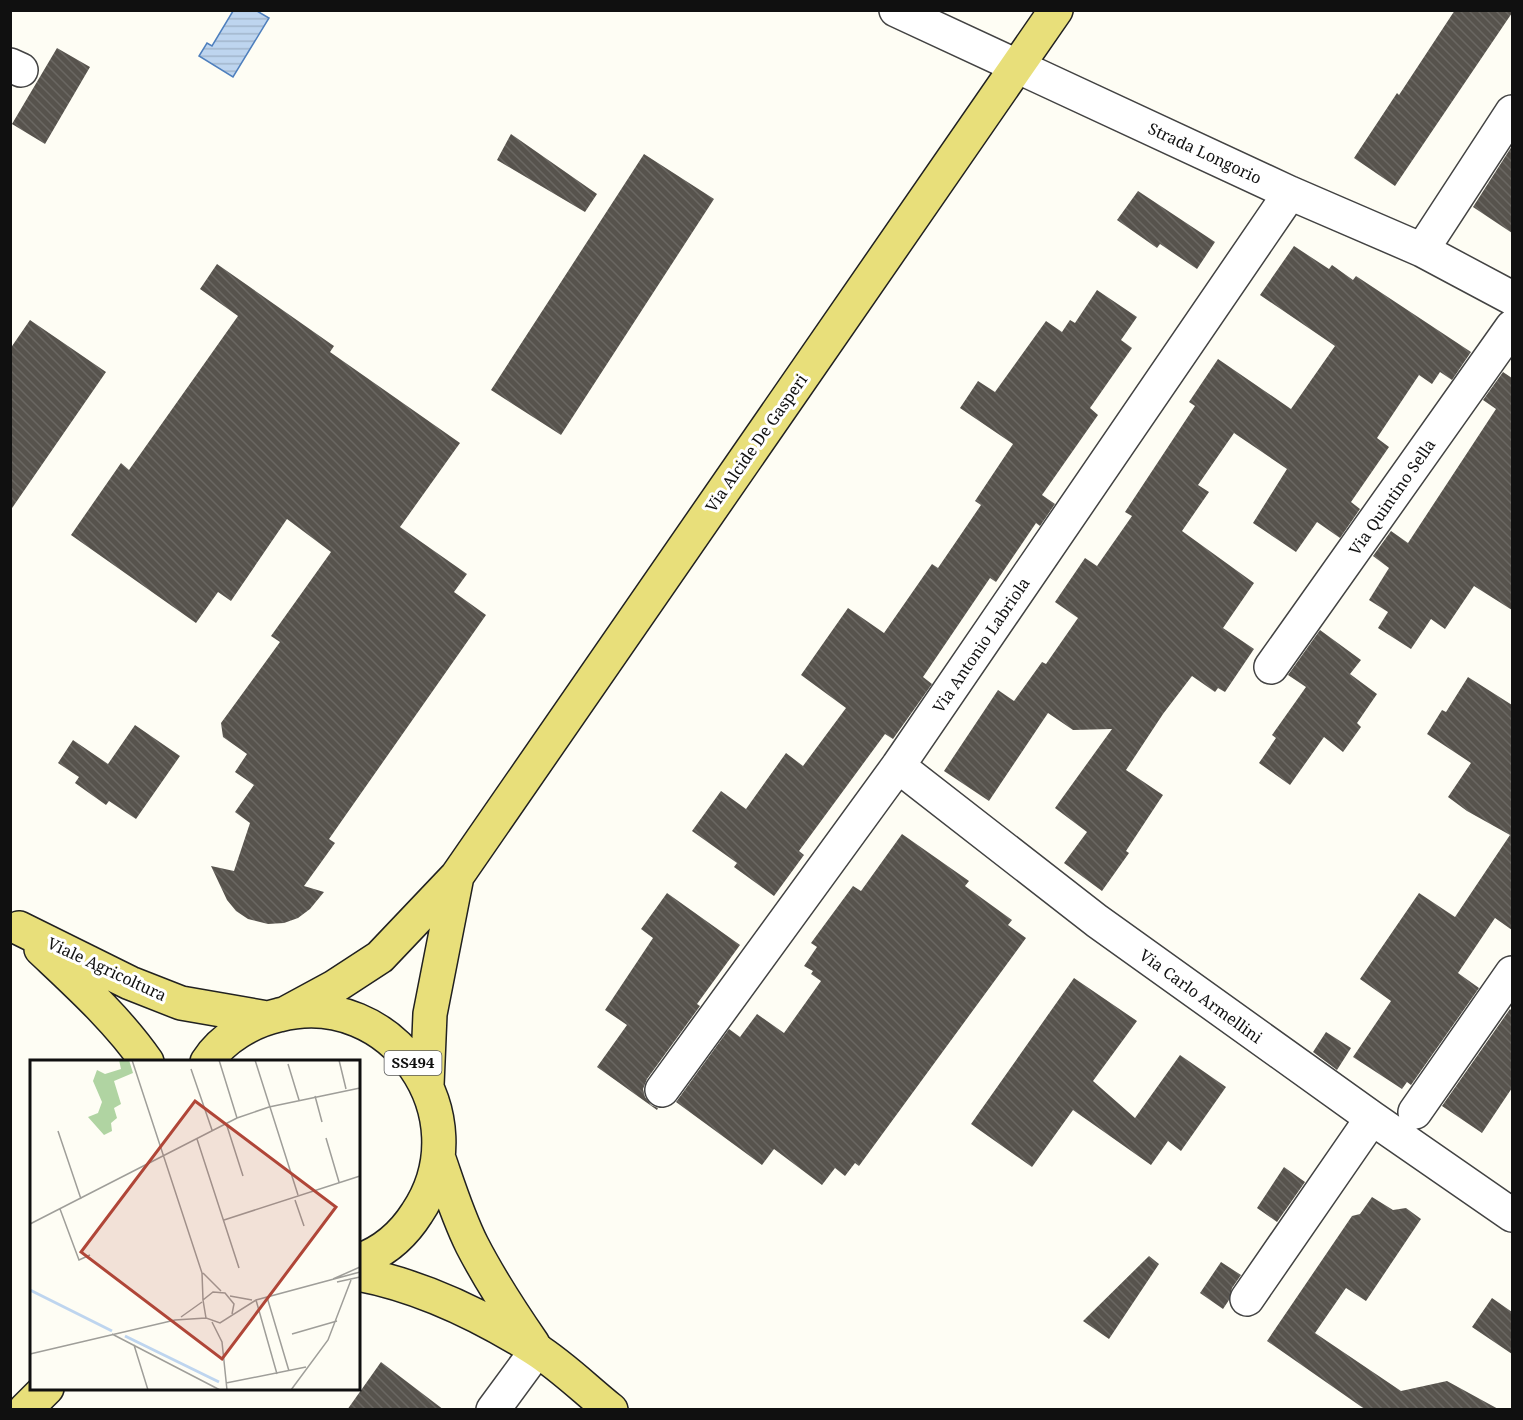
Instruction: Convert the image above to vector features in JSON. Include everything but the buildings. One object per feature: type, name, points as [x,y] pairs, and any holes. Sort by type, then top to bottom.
[{"type":"main road","name":"Via Alcide De Gasperi","points":[[277,1015],[334,987],[380,957],[457,876],[1056,10]]},
{"type":"main road","name":"Via Alcide De Gasperi","points":[[427,1085],[430,1014],[457,876]]},
{"type":"main road","name":"Viale Agricoltura","points":[[15,924],[130,983],[181,1003],[277,1015],[320,1011],[353,1018],[383,1034],[409,1056],[427,1085],[439,1121],[439,1158],[428,1197],[405,1231],[373,1255],[360,1260]]},
{"type":"main road","name":"Viale Agricoltura","points":[[15,924],[74,980],[146,1060]]},
{"type":"main road","name":"Viale Agricoltura","points":[[209,1060],[236,1033],[277,1015]]},
{"type":"main road","name":"Viale Agricoltura","points":[[439,1158],[455,1205],[472,1244],[499,1293],[537,1350]]},
{"type":"main road","name":"Viale Agricoltura","points":[[360,1274],[389,1280],[431,1294],[537,1350],[611,1410]]},
{"type":"main road","points":[[25,1410],[46,1390]]},
{"type":"street","name":"Strada Longorio","points":[[896,10],[1290,193],[1422,250],[1512,298]]},
{"type":"street","points":[[1422,250],[1512,112]]},
{"type":"street","name":"Via Antonio Labriola","points":[[662,1090],[898,766],[1290,193]]},
{"type":"street","name":"Via Quintino Sella","points":[[1271,667],[1512,327]]},
{"type":"street","name":"Via Carlo Armellini","points":[[898,766],[1097,921],[1512,1215]]},
{"type":"street","points":[[1415,1112],[1512,974]]},
{"type":"street","points":[[1246,1299],[1372,1118]]},
{"type":"street","points":[[493,1410],[537,1350]]},
{"type":"water","points":[[233,11],[257,11],[269,18],[233,77],[199,56],[207,43],[212,46]]}]
